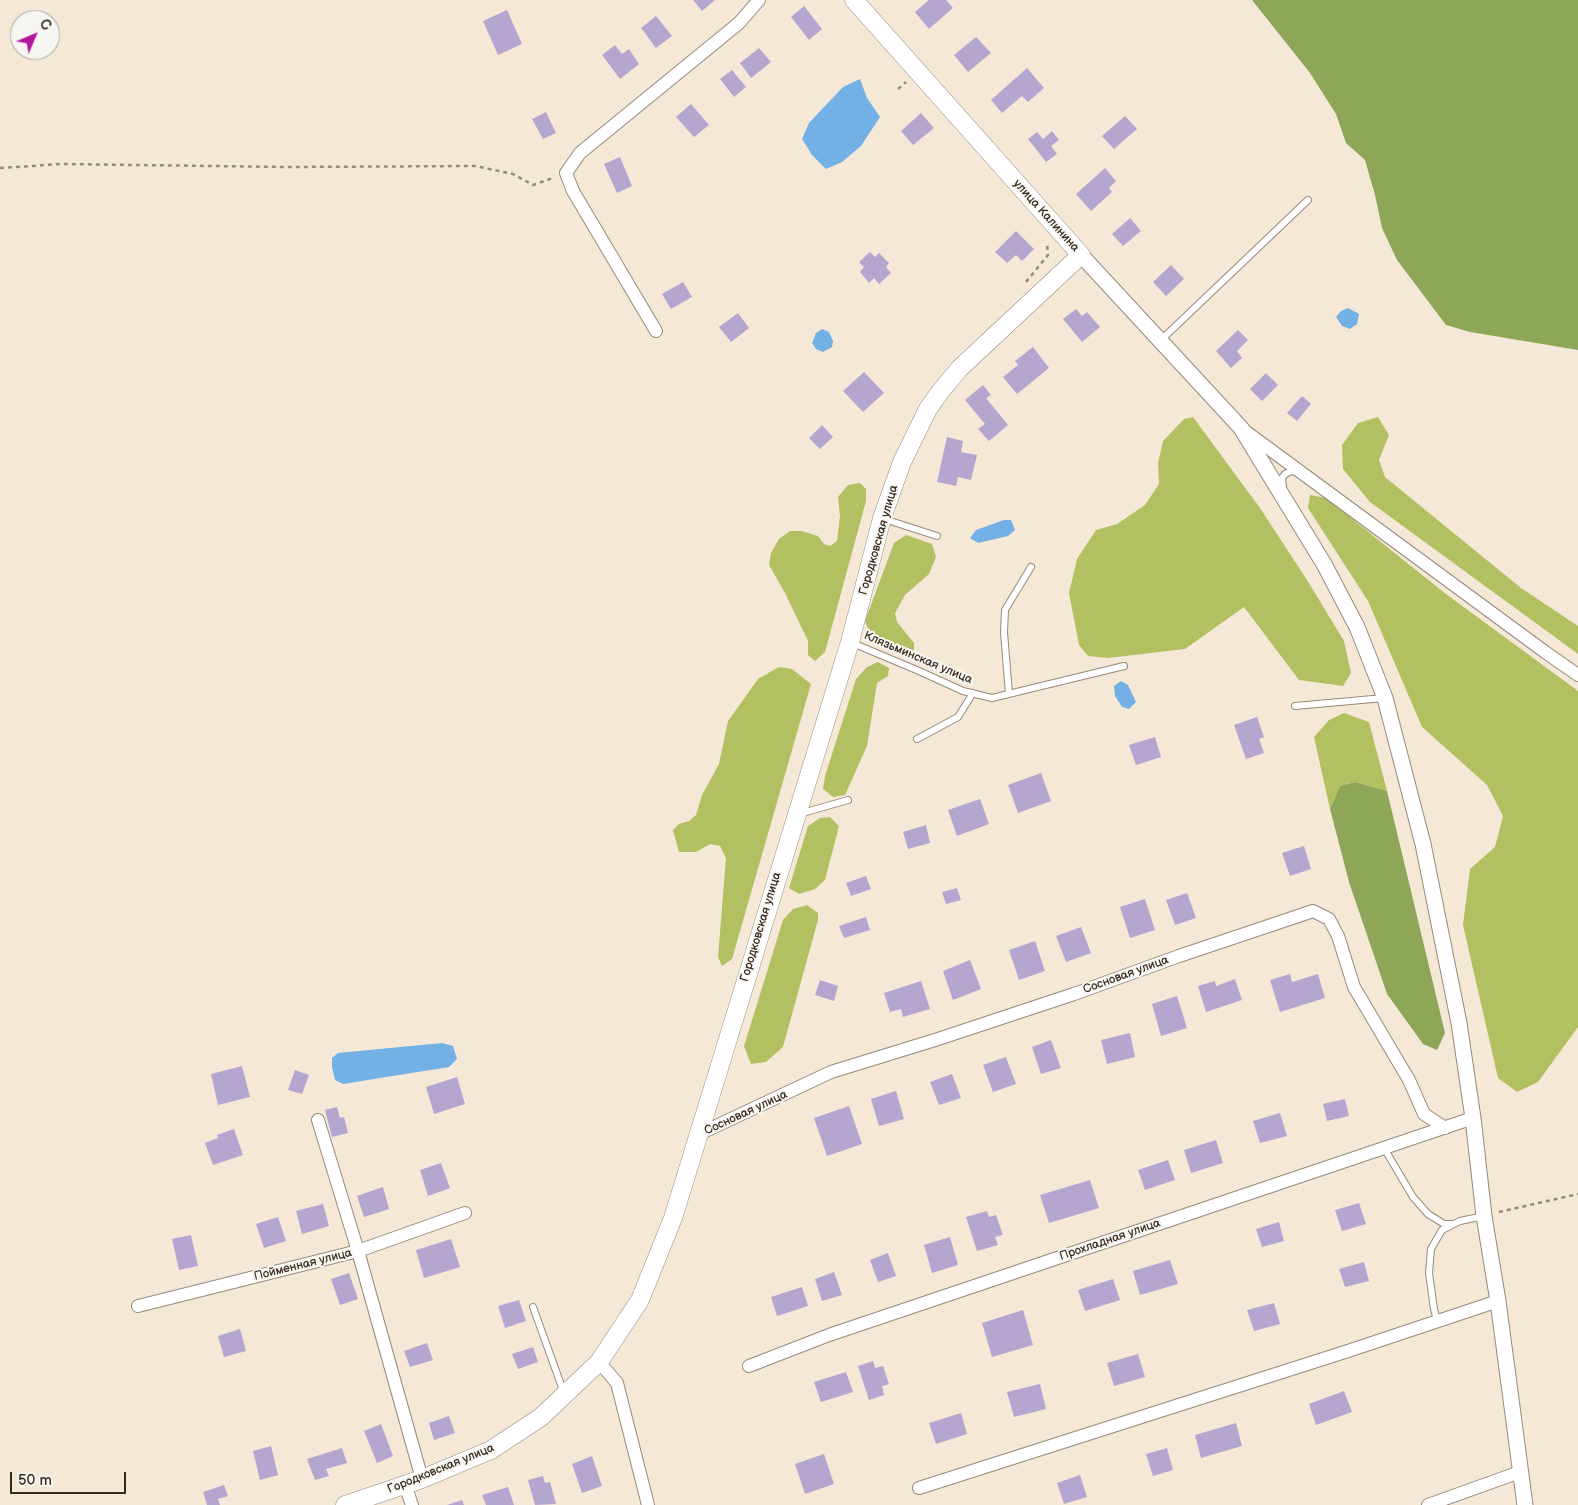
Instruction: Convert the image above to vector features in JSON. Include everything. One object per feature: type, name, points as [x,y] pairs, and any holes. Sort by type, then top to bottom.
[{"type":"main road","name":"улица Калинина","points":[[854,0],[1081,255]]},
{"type":"main road","name":"Городковская улица","points":[[345,1505],[422,1479],[491,1450],[541,1417],[600,1362],[640,1300],[673,1218],[850,642],[882,518],[906,454],[928,409],[960,368],[1081,255]]},
{"type":"street","points":[[656,331],[573,191],[566,173],[580,153],[739,24],[758,0]]},
{"type":"street","name":"улица Калинина","points":[[1081,255],[1241,428],[1324,564],[1357,627],[1385,698],[1425,854],[1459,1023],[1525,1505]]},
{"type":"street","points":[[1241,428],[1578,675]]},
{"type":"street","name":"Сосновая улица","points":[[697,1135],[831,1072],[1074,994],[1179,956],[1313,912],[1329,919],[1338,936],[1354,987],[1409,1080],[1424,1114],[1445,1128]]},
{"type":"street","name":"Прохладная улица","points":[[749,1366],[829,1335],[1473,1118]]},
{"type":"street","points":[[318,1120],[358,1251],[422,1479]]},
{"type":"street","name":"Пойменная улица","points":[[138,1306],[358,1251],[465,1213]]},
{"type":"street","points":[[919,1488],[1498,1301]]},
{"type":"street","points":[[600,1362],[617,1383],[648,1505]]},
{"type":"street","points":[[1428,1505],[1520,1472]]},
{"type":"street","points":[[405,1485],[412,1505]]},
{"type":"lane","points":[[1160,341],[1308,200]]},
{"type":"lane","points":[[1287,503],[1282,478],[1292,471],[1302,474]]},
{"type":"lane","points":[[882,518],[937,536]]},
{"type":"lane","points":[[1009,694],[1004,632],[1005,610],[1031,567]]},
{"type":"lane","name":"Клязьминская улица","points":[[850,642],[962,691],[992,698],[1124,666]]},
{"type":"lane","points":[[917,739],[958,717],[973,693]]},
{"type":"lane","points":[[1295,706],[1385,698]]},
{"type":"lane","points":[[796,815],[848,800]]},
{"type":"lane","points":[[1384,1148],[1413,1197],[1428,1214],[1444,1224],[1454,1224]]},
{"type":"lane","points":[[1437,1320],[1429,1273],[1431,1250],[1442,1230],[1460,1221],[1484,1216]]},
{"type":"lane","points":[[534,1308],[565,1395]]},
{"type":"path","points":[[898,90],[908,80]]},
{"type":"path","points":[[0,168],[61,164],[288,167],[475,166],[513,174],[533,185],[566,173]]},
{"type":"path","points":[[1020,288],[1048,255],[1048,243],[1042,235]]},
{"type":"path","points":[[1484,1216],[1578,1194]]},
{"type":"green space","points":[[1252,0],[1578,0],[1578,350],[1470,332],[1446,325],[1397,260],[1382,228],[1365,160],[1346,143],[1336,114],[1310,73]]},
{"type":"green space","points":[[1193,417],[1260,508],[1344,641],[1351,673],[1343,686],[1299,680],[1244,607],[1185,649],[1108,658],[1088,656],[1079,645],[1069,593],[1077,559],[1096,530],[1117,524],[1145,505],[1159,484],[1158,463],[1163,441],[1184,419]]},
{"type":"green space","points":[[1378,417],[1389,435],[1379,460],[1385,477],[1521,588],[1578,626],[1578,654],[1370,502],[1343,469],[1342,445],[1358,423]]},
{"type":"green space","points":[[860,483],[866,489],[866,501],[825,652],[815,661],[808,655],[808,641],[769,565],[771,553],[779,539],[790,531],[802,531],[818,536],[824,544],[830,546],[837,541],[840,516],[838,497],[848,485]]},
{"type":"green space","points":[[1310,495],[1326,498],[1446,594],[1578,691],[1578,1027],[1538,1082],[1517,1092],[1498,1078],[1463,925],[1470,869],[1495,847],[1503,816],[1487,785],[1422,727],[1368,601],[1308,508]]},
{"type":"green space","points":[[906,535],[932,544],[936,557],[929,574],[905,595],[895,613],[897,622],[914,643],[914,652],[901,655],[874,644],[865,621],[894,543]]},
{"type":"green space","points":[[878,662],[889,668],[888,676],[877,683],[867,746],[845,795],[833,797],[823,789],[825,776],[856,679],[867,667]]},
{"type":"green space","points":[[779,667],[792,669],[811,684],[732,959],[722,966],[718,957],[726,858],[720,846],[710,844],[696,852],[679,852],[673,830],[679,824],[689,821],[696,815],[702,795],[719,764],[728,721],[758,679]]},
{"type":"green space","points":[[1344,713],[1369,722],[1387,791],[1355,782],[1340,786],[1330,809],[1314,737],[1329,720]]},
{"type":"green space","points":[[1355,782],[1387,791],[1445,1033],[1437,1050],[1423,1044],[1387,994],[1349,882],[1330,809],[1340,786]]},
{"type":"green space","points":[[830,817],[839,826],[825,880],[815,889],[799,894],[789,888],[808,826],[820,818]]},
{"type":"green space","points":[[807,905],[818,913],[818,920],[783,1047],[766,1062],[751,1064],[744,1046],[783,920],[793,909]]},
{"type":"water","points":[[860,79],[867,98],[880,117],[861,146],[842,162],[826,169],[812,155],[802,139],[809,123],[843,87]]},
{"type":"water","points":[[1348,308],[1359,314],[1357,324],[1350,329],[1342,326],[1336,317],[1341,311]]},
{"type":"water","points":[[822,329],[829,332],[833,341],[832,347],[823,352],[816,349],[812,343],[816,333]]},
{"type":"water","points":[[1004,520],[1011,520],[1015,530],[1008,536],[978,543],[970,538],[976,530]]},
{"type":"water","points":[[1121,681],[1128,685],[1136,702],[1129,709],[1122,707],[1115,696],[1114,686]]},
{"type":"water","points":[[442,1043],[453,1046],[457,1059],[449,1067],[343,1084],[335,1080],[332,1058],[338,1053]]},
{"type":"building","points":[[693,0],[715,0],[702,11]]},
{"type":"building","points":[[929,0],[946,0],[953,8],[929,29],[915,12]]},
{"type":"building","points":[[804,6],[822,29],[809,40],[791,17]]},
{"type":"building","points":[[507,10],[522,44],[498,55],[483,21]]},
{"type":"building","points":[[656,16],[672,36],[656,48],[641,28]]},
{"type":"building","points":[[976,37],[991,53],[968,72],[954,55]]},
{"type":"building","points":[[615,45],[622,54],[629,49],[639,64],[620,79],[602,55]]},
{"type":"building","points":[[759,48],[771,62],[751,78],[740,63]]},
{"type":"building","points":[[1027,68],[1044,88],[1028,102],[1022,96],[1002,113],[991,100]]},
{"type":"building","points":[[732,70],[746,87],[734,97],[720,79]]},
{"type":"building","points":[[691,104],[709,125],[694,137],[676,117]]},
{"type":"building","points":[[546,112],[556,133],[543,139],[532,119]]},
{"type":"building","points":[[921,113],[934,128],[913,145],[901,131]]},
{"type":"building","points":[[1125,116],[1137,129],[1114,149],[1102,136]]},
{"type":"building","points":[[1052,131],[1059,140],[1051,146],[1057,154],[1046,162],[1028,139],[1037,132],[1043,139]]},
{"type":"building","points":[[620,157],[632,186],[617,193],[604,164]]},
{"type":"building","points":[[1105,168],[1116,181],[1109,188],[1112,192],[1091,211],[1076,194]]},
{"type":"building","points":[[1130,218],[1141,231],[1123,246],[1112,234]]},
{"type":"building","points":[[1016,231],[1034,249],[1022,261],[1016,255],[1007,263],[995,252]]},
{"type":"building","points":[[870,252],[875,257],[879,253],[889,263],[886,267],[891,273],[879,284],[874,278],[869,283],[860,272],[864,267],[859,262]]},
{"type":"building","points":[[1171,265],[1184,279],[1166,296],[1153,282]]},
{"type":"building","points":[[683,282],[692,297],[671,309],[662,294]]},
{"type":"building","points":[[1076,309],[1082,316],[1087,312],[1100,327],[1082,342],[1063,319]]},
{"type":"building","points":[[738,313],[749,328],[731,342],[719,327]]},
{"type":"building","points":[[1238,330],[1248,340],[1237,351],[1242,358],[1231,368],[1216,351]]},
{"type":"building","points":[[1033,347],[1049,368],[1017,394],[1003,377],[1018,365],[1015,361]]},
{"type":"building","points":[[864,372],[884,393],[863,412],[843,391]]},
{"type":"building","points":[[1266,373],[1278,385],[1262,401],[1250,389]]},
{"type":"building","points":[[983,385],[991,395],[986,398],[1008,425],[989,441],[978,429],[985,424],[965,400]]},
{"type":"building","points":[[1302,396],[1311,404],[1297,421],[1287,413]]},
{"type":"building","points":[[822,425],[833,437],[820,449],[809,438]]},
{"type":"building","points":[[947,437],[963,441],[961,452],[977,455],[971,480],[958,477],[956,486],[937,482]]},
{"type":"building","points":[[1257,717],[1264,737],[1259,739],[1264,753],[1246,759],[1234,725]]},
{"type":"building","points":[[1155,737],[1161,757],[1136,765],[1129,745]]},
{"type":"building","points":[[1041,773],[1051,801],[1018,813],[1008,785]]},
{"type":"building","points":[[980,799],[989,824],[957,836],[948,810]]},
{"type":"building","points":[[926,825],[930,843],[908,849],[903,832]]},
{"type":"building","points":[[1304,846],[1311,869],[1290,876],[1282,853]]},
{"type":"building","points":[[866,876],[871,889],[851,896],[846,883]]},
{"type":"building","points":[[957,888],[961,900],[946,904],[942,892]]},
{"type":"building","points":[[1187,893],[1196,918],[1175,925],[1166,900]]},
{"type":"building","points":[[1145,899],[1155,930],[1130,938],[1120,907]]},
{"type":"building","points":[[866,917],[870,930],[844,938],[839,926]]},
{"type":"building","points":[[1081,927],[1091,953],[1066,962],[1056,936]]},
{"type":"building","points":[[1035,941],[1045,971],[1019,980],[1009,950]]},
{"type":"building","points":[[970,960],[981,989],[953,1000],[943,971]]},
{"type":"building","points":[[1290,974],[1292,982],[1318,974],[1325,998],[1280,1012],[1270,980]]},
{"type":"building","points":[[1235,979],[1242,1000],[1206,1012],[1198,986],[1215,981],[1216,986]]},
{"type":"building","points":[[820,980],[838,986],[834,1001],[815,995]]},
{"type":"building","points":[[921,981],[930,1009],[903,1017],[901,1009],[890,1012],[884,993]]},
{"type":"building","points":[[1177,996],[1187,1028],[1161,1036],[1152,1004]]},
{"type":"building","points":[[1130,1033],[1135,1057],[1107,1064],[1101,1040]]},
{"type":"building","points":[[1051,1040],[1061,1068],[1041,1074],[1032,1047]]},
{"type":"building","points":[[1006,1057],[1016,1084],[993,1092],[983,1065]]},
{"type":"building","points":[[242,1066],[250,1097],[218,1105],[211,1074]]},
{"type":"building","points":[[295,1070],[309,1075],[302,1094],[288,1090]]},
{"type":"building","points":[[952,1074],[961,1098],[939,1105],[930,1082]]},
{"type":"building","points":[[457,1077],[465,1104],[434,1114],[426,1087]]},
{"type":"building","points":[[896,1091],[904,1119],[879,1126],[871,1099]]},
{"type":"building","points":[[1345,1099],[1349,1116],[1327,1121],[1323,1104]]},
{"type":"building","points":[[849,1106],[862,1144],[827,1156],[814,1118]]},
{"type":"building","points":[[337,1107],[340,1118],[344,1117],[348,1133],[332,1137],[325,1110]]},
{"type":"building","points":[[1280,1113],[1287,1136],[1260,1143],[1253,1121]]},
{"type":"building","points":[[234,1129],[243,1155],[213,1165],[205,1143],[218,1138],[217,1135]]},
{"type":"building","points":[[1216,1140],[1223,1163],[1191,1173],[1184,1150]]},
{"type":"building","points":[[1168,1160],[1175,1180],[1145,1190],[1138,1170]]},
{"type":"building","points":[[441,1163],[450,1188],[428,1196],[420,1170]]},
{"type":"building","points":[[1090,1180],[1099,1208],[1049,1223],[1040,1195]]},
{"type":"building","points":[[383,1187],[389,1209],[364,1217],[357,1196]]},
{"type":"building","points":[[1359,1203],[1366,1224],[1342,1231],[1335,1210]]},
{"type":"building","points":[[323,1204],[329,1226],[302,1234],[296,1211]]},
{"type":"building","points":[[987,1211],[989,1217],[996,1215],[1003,1235],[995,1237],[998,1245],[977,1251],[966,1217]]},
{"type":"building","points":[[278,1217],[286,1241],[264,1248],[256,1224]]},
{"type":"building","points":[[1279,1222],[1284,1241],[1262,1247],[1256,1229]]},
{"type":"building","points":[[191,1235],[198,1266],[179,1270],[172,1239]]},
{"type":"building","points":[[950,1237],[958,1265],[932,1273],[924,1245]]},
{"type":"building","points":[[451,1239],[460,1267],[424,1278],[416,1250]]},
{"type":"building","points":[[888,1253],[896,1276],[878,1282],[870,1260]]},
{"type":"building","points":[[1170,1260],[1178,1284],[1140,1295],[1133,1271]]},
{"type":"building","points":[[1364,1262],[1369,1281],[1345,1287],[1339,1269]]},
{"type":"building","points":[[834,1272],[842,1295],[822,1301],[815,1279]]},
{"type":"building","points":[[349,1273],[358,1299],[340,1305],[331,1279]]},
{"type":"building","points":[[1113,1279],[1120,1300],[1085,1311],[1078,1290]]},
{"type":"building","points":[[802,1287],[808,1306],[777,1316],[771,1297]]},
{"type":"building","points":[[519,1300],[526,1321],[505,1328],[498,1306]]},
{"type":"building","points":[[1274,1303],[1280,1324],[1254,1331],[1247,1310]]},
{"type":"building","points":[[1023,1310],[1033,1345],[992,1357],[982,1323]]},
{"type":"building","points":[[240,1329],[246,1351],[224,1357],[218,1336]]},
{"type":"building","points":[[427,1343],[433,1360],[410,1367],[404,1351]]},
{"type":"building","points":[[533,1347],[538,1362],[518,1369],[512,1354]]},
{"type":"building","points":[[1138,1354],[1145,1377],[1114,1386],[1107,1363]]},
{"type":"building","points":[[873,1361],[875,1368],[883,1366],[889,1384],[882,1386],[884,1395],[869,1400],[858,1366]]},
{"type":"building","points":[[846,1372],[853,1392],[821,1402],[814,1382]]},
{"type":"building","points":[[1040,1384],[1046,1409],[1014,1417],[1007,1392]]},
{"type":"building","points":[[1344,1391],[1352,1412],[1316,1425],[1309,1404]]},
{"type":"building","points":[[961,1413],[967,1434],[936,1444],[929,1423]]},
{"type":"building","points":[[449,1416],[455,1433],[434,1440],[429,1423]]},
{"type":"building","points":[[1236,1423],[1242,1446],[1201,1458],[1195,1435]]},
{"type":"building","points":[[381,1424],[393,1456],[377,1463],[364,1431]]},
{"type":"building","points":[[271,1446],[278,1475],[260,1480],[253,1451]]},
{"type":"building","points":[[342,1448],[347,1463],[326,1469],[329,1476],[315,1480],[307,1459]]},
{"type":"building","points":[[1167,1448],[1173,1470],[1153,1476],[1146,1454]]},
{"type":"building","points":[[824,1454],[834,1484],[805,1494],[795,1464]]},
{"type":"building","points":[[592,1456],[602,1486],[582,1493],[572,1464]]},
{"type":"building","points":[[1080,1475],[1087,1497],[1064,1504],[1057,1483]]},
{"type":"building","points":[[543,1476],[545,1483],[550,1482],[556,1504],[535,1505],[528,1480]]},
{"type":"building","points":[[224,1485],[228,1496],[218,1499],[220,1505],[207,1505],[203,1492]]},
{"type":"building","points":[[508,1487],[514,1505],[486,1505],[482,1495]]},
{"type":"building","points":[[462,1500],[464,1505],[447,1505]]}]
